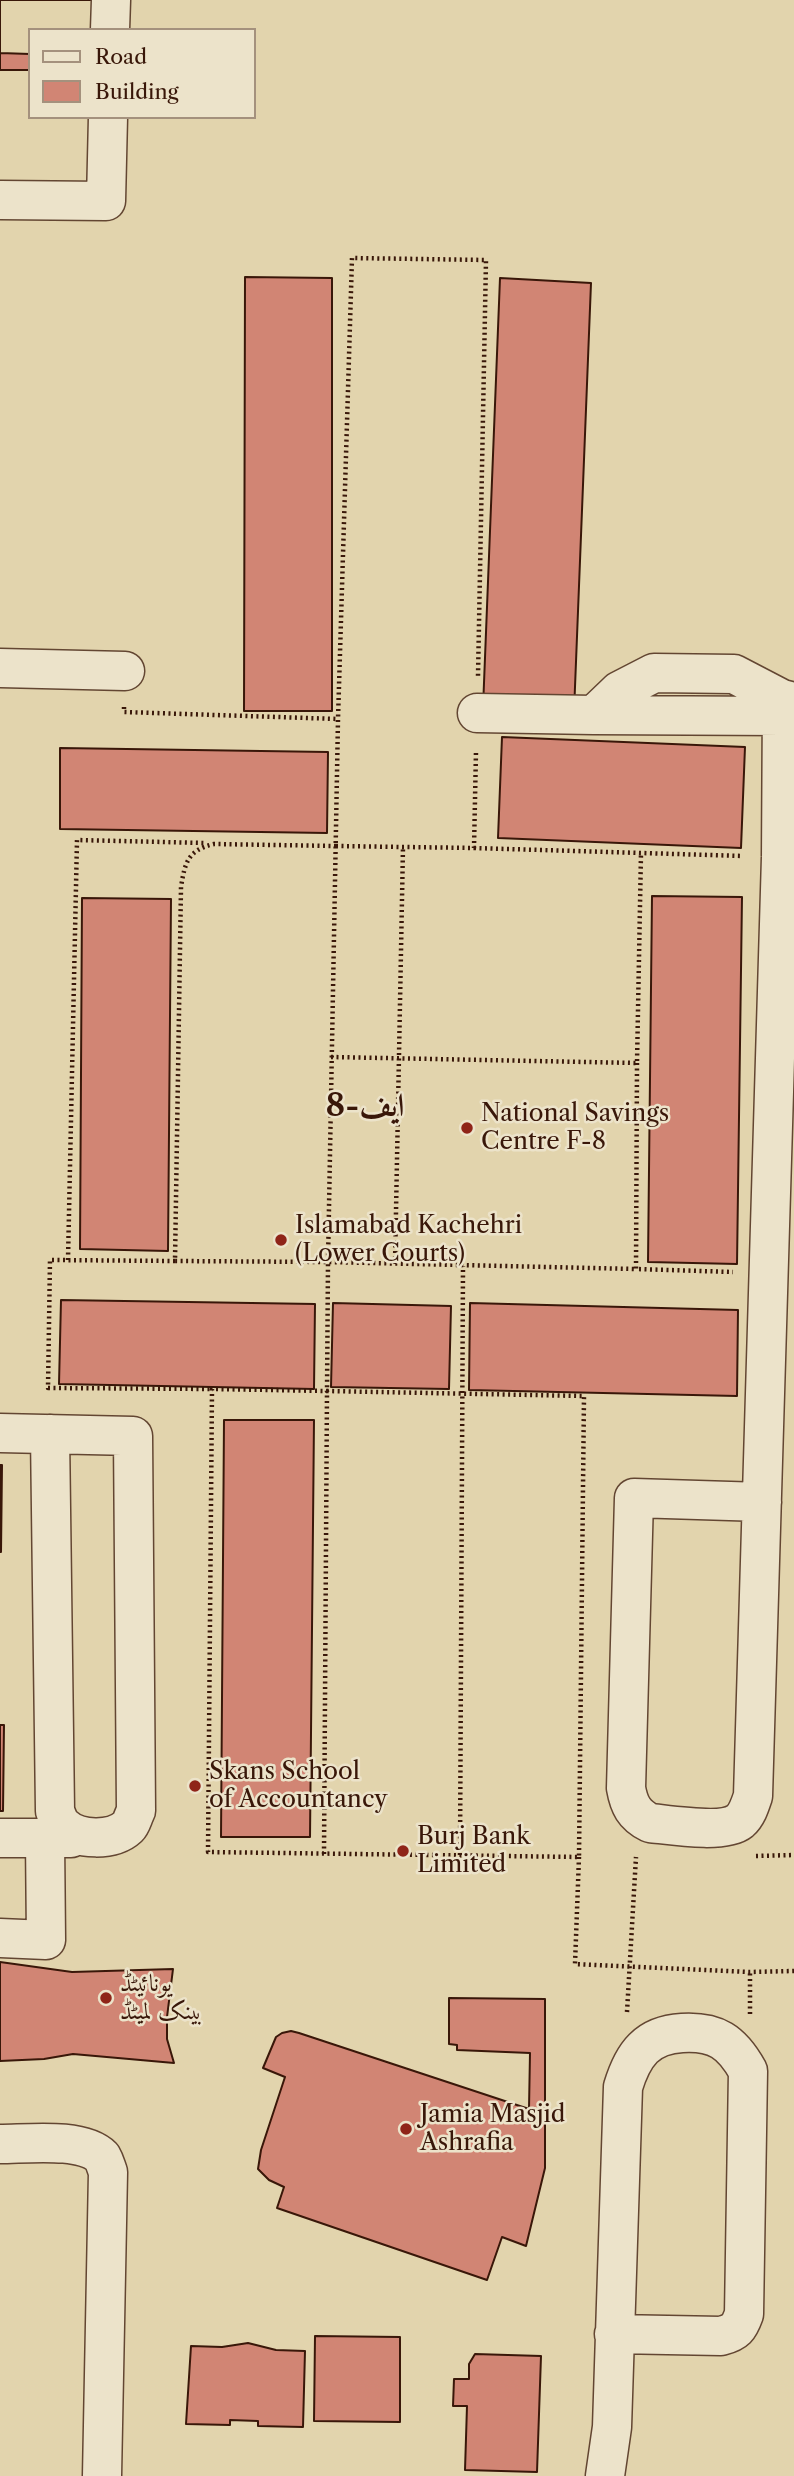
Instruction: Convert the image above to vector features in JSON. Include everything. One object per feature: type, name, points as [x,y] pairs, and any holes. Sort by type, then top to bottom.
[{"type":"street","points":[[110,28],[111,0]]},
{"type":"street","points":[[0,200],[106,201],[108,119]]},
{"type":"street","points":[[0,668],[125,671]]},
{"type":"street","points":[[594,715],[620,691],[654,673],[734,674],[786,706]]},
{"type":"street","points":[[477,713],[594,715],[786,706]]},
{"type":"street","points":[[762,1502],[634,1498],[626,1788],[629,1804],[639,1818],[650,1823],[724,1828],[740,1822],[749,1809],[753,1796],[762,1502],[779,1441],[769,1273],[785,985],[781,857],[786,706]]},
{"type":"street","points":[[0,1433],[133,1436],[136,1811],[130,1826],[116,1835],[45,1839],[0,1838]]},
{"type":"street","points":[[50,1434],[55,1811],[62,1826],[75,1835],[96,1837]]},
{"type":"street","points":[[0,1938],[46,1940],[45,1839]]},
{"type":"street","points":[[605,2476],[612,2427],[614,2334],[624,2087],[629,2068],[640,2050],[663,2034],[708,2033],[731,2047],[740,2056],[748,2071],[744,2314],[734,2333],[722,2336],[614,2334]]},
{"type":"street","points":[[0,2144],[80,2145],[94,2151],[104,2160],[108,2172],[102,2476]]},
{"type":"path","points":[[324,1854],[331,1057],[352,258],[486,260],[474,848]]},
{"type":"path","points":[[125,671],[124,712],[338,719]]},
{"type":"path","points":[[68,1260],[77,840],[781,857]]},
{"type":"path","points":[[175,1261],[181,887],[183,870],[189,857],[199,847],[214,844]]},
{"type":"path","points":[[396,1264],[403,847]]},
{"type":"path","points":[[636,1269],[642,853]]},
{"type":"path","points":[[331,1057],[637,1063]]},
{"type":"path","points":[[769,1273],[328,1262],[50,1260],[48,1388],[584,1396],[579,1857],[575,1964],[751,1972],[794,1971]]},
{"type":"path","points":[[460,1855],[463,1266]]},
{"type":"path","points":[[212,1389],[208,1852],[579,1857]]},
{"type":"path","points":[[627,2020],[639,1818]]},
{"type":"building","points":[[0,0],[96,0],[95,28],[28,28],[28,70],[0,70]]},
{"type":"building","points":[[0,0],[99,0],[98,28],[28,28],[28,54],[0,53]]},
{"type":"building","points":[[245,277],[332,278],[332,711],[244,711]]},
{"type":"building","points":[[500,278],[591,283],[574,712],[483,708]]},
{"type":"building","points":[[502,737],[745,747],[741,848],[498,838]]},
{"type":"building","points":[[60,748],[328,752],[327,833],[60,829]]},
{"type":"building","points":[[652,896],[742,897],[737,1264],[648,1262]]},
{"type":"building","points":[[82,898],[171,899],[168,1251],[80,1249]]},
{"type":"building","points":[[61,1300],[315,1304],[314,1389],[59,1384]]},
{"type":"building","points":[[333,1303],[451,1306],[449,1389],[331,1387]]},
{"type":"building","points":[[470,1303],[738,1310],[737,1396],[469,1390]]},
{"type":"building","points":[[224,1420],[314,1420],[310,1837],[221,1837]]},
{"type":"building","points":[[2,1465],[1,1552],[0,1552]]},
{"type":"building","points":[[0,1725],[4,1725],[3,1811],[0,1811]]},
{"type":"building","points":[[0,1962],[72,1972],[173,1969],[167,2039],[174,2063],[73,2054],[44,2059],[0,2061]]},
{"type":"building","name":"Jamia Masjid Ashrafia","points":[[449,1998],[545,1999],[545,2168],[526,2246],[502,2237],[487,2280],[277,2208],[284,2187],[269,2180],[258,2169],[261,2150],[285,2077],[263,2068],[276,2037],[291,2031],[529,2109],[530,2053],[457,2050],[457,2045],[449,2044]]},
{"type":"building","points":[[315,2336],[400,2337],[400,2422],[314,2421]]},
{"type":"building","points":[[248,2343],[276,2350],[305,2351],[303,2427],[258,2426],[258,2421],[230,2420],[230,2425],[186,2424],[191,2346],[222,2347]]},
{"type":"building","points":[[475,2354],[541,2356],[537,2472],[465,2470],[467,2406],[453,2406],[454,2379],[469,2379],[469,2364]]},
{"type":"place","name":"National Savings Centre F-8","points":[[467,1128]]},
{"type":"place","name":"Islamabad Kachehri (Lower Courts)","points":[[281,1240]]},
{"type":"place","name":"Skans School of Accountancy","points":[[195,1786]]},
{"type":"place","name":"Burj Bank Limited","points":[[403,1851]]},
{"type":"place","name":"یونائیٹڈ بینک لمیٹڈ","points":[[106,1998]]},
{"type":"place","name":"Jamia Masjid Ashrafia","points":[[406,2129]]},
{"type":"district","name":"ایف-8","points":[[365,1107]]}]
